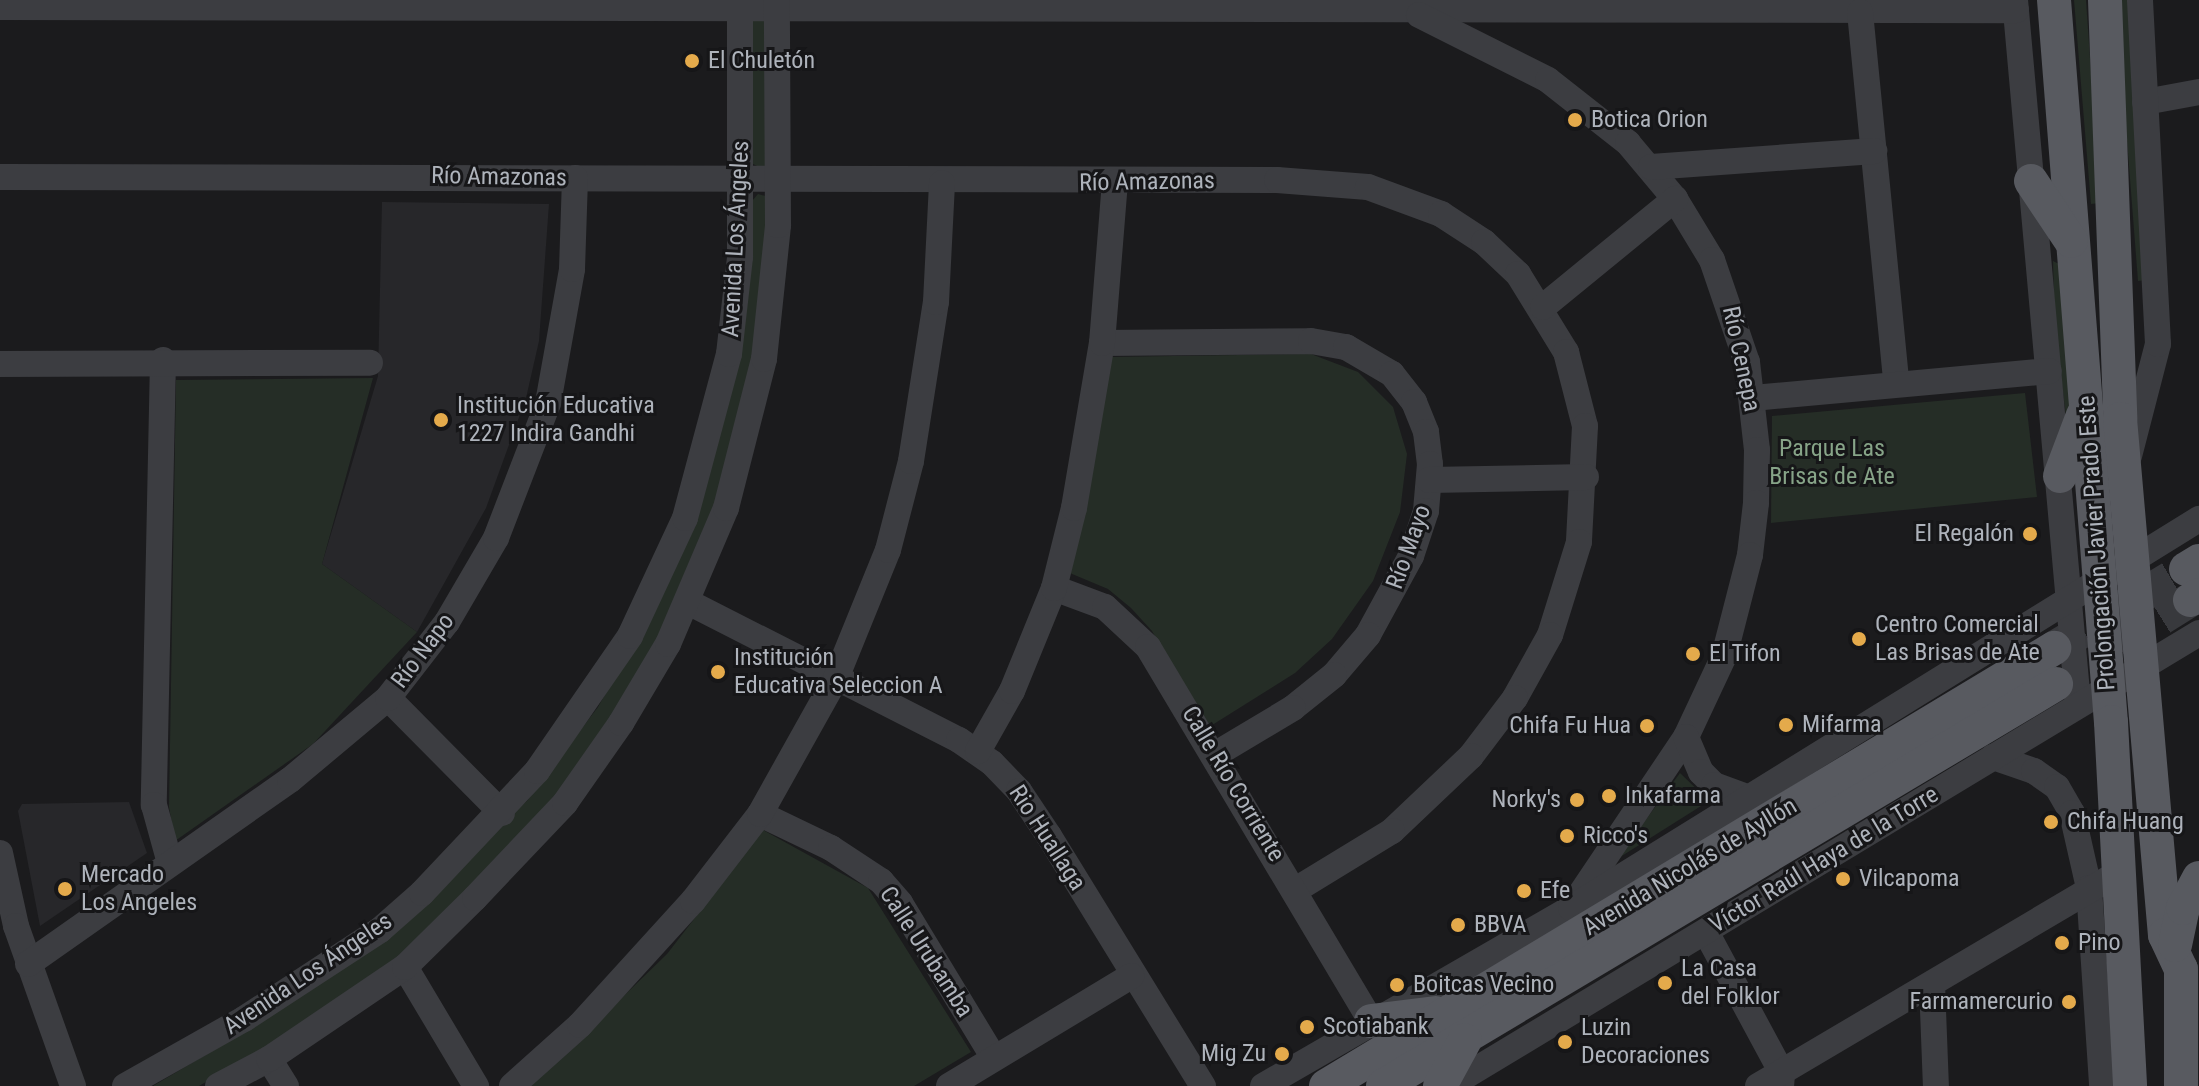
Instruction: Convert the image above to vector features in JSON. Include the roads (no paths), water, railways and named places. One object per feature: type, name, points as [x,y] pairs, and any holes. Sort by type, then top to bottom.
[{"type":"main road","name":"Prolongación Javier Prado Este","points":[[2054,0],[2086,407],[2086,590],[2108,686],[2126,957],[2130,1086]]},
{"type":"main road","name":"Prolongación Javier Prado Este","points":[[2105,0],[2112,279],[2125,471],[2144,665],[2155,827],[2169,942],[2182,991],[2181,1086]]},
{"type":"main road","points":[[2031,181],[2073,244]]},
{"type":"main road","points":[[2060,476],[2086,407]]},
{"type":"main road","name":"Avenida Nicolás de Ayllón","points":[[1383,1086],[1459,1025],[2054,648]]},
{"type":"main road","name":"Avenida Nicolás de Ayllón","points":[[1326,1086],[1459,1025],[2067,693]]},
{"type":"main road","points":[[2118,832],[2155,827]]},
{"type":"main road","points":[[2126,957],[2141,942],[2169,942],[2199,878]]},
{"type":"main road","points":[[1371,1021],[1459,1025],[1440,1086]]},
{"type":"street","name":"Prolongación Javier Prado Este","points":[[2125,471],[2158,344],[2140,0]]},
{"type":"street","name":"Avenida Los Ángeles","points":[[125,1086],[244,1019],[380,930],[502,813],[601,682],[656,588],[685,518],[729,354],[742,180],[740,4]]},
{"type":"street","points":[[0,7],[778,4],[1412,12],[1860,12],[2016,5]]},
{"type":"street","name":"Avenida Los Ángeles","points":[[218,1086],[269,1059],[405,967],[565,803],[621,723],[688,602],[726,508],[754,409],[774,285],[779,180],[778,4]]},
{"type":"street","name":"Prolongación Javier Prado Este","points":[[2016,5],[2060,476],[2086,590],[2067,693]]},
{"type":"street","name":"Río Cenepa","points":[[1412,12],[1548,80],[1603,119],[1651,167],[1675,199],[1726,293],[1753,398],[1757,450],[1750,555],[1724,656],[1686,737],[1571,908]]},
{"type":"street","points":[[1860,12],[1896,382]]},
{"type":"street","points":[[2145,102],[2199,92]]},
{"type":"street","points":[[1651,167],[1874,151]]},
{"type":"street","name":"Río Amazonas","points":[[0,177],[575,178],[942,183],[1277,180],[1342,183],[1393,194],[1441,214],[1484,242],[1543,307],[1575,376],[1585,426],[1586,477],[1579,542],[1562,604],[1508,708],[1471,756],[1420,808],[1362,853],[1297,889]]},
{"type":"street","name":"Río Napo","points":[[28,964],[278,788],[388,698],[472,581],[533,449],[567,314],[575,178]]},
{"type":"street","points":[[512,1086],[580,1025],[649,949],[760,814],[836,678],[888,550],[911,461],[935,315],[942,183]]},
{"type":"street","points":[[978,751],[1012,691],[1054,588],[1102,343],[1115,183]]},
{"type":"street","points":[[1543,307],[1675,199]]},
{"type":"street","name":"Río Mayo","points":[[1102,343],[1311,341],[1362,354],[1392,374],[1414,402],[1428,440],[1426,511],[1411,556],[1368,635],[1334,675],[1293,708],[1216,754]]},
{"type":"street","points":[[163,360],[154,805],[170,863]]},
{"type":"street","points":[[0,364],[163,360],[370,363]]},
{"type":"street","points":[[1753,398],[1896,382],[2049,371]]},
{"type":"street","points":[[1429,480],[1586,477]]},
{"type":"street","points":[[1263,1086],[1571,908],[2199,519]]},
{"type":"street","name":"Calle Río Corriente","points":[[1054,588],[1105,607],[1129,625],[1216,754],[1371,1021]]},
{"type":"street","name":"Rio Huallaga","points":[[688,602],[978,751],[1019,791],[1131,976],[1203,1086]]},
{"type":"street","name":"Víctor Raúl Haya de la Torre","points":[[1449,1086],[1993,757],[2067,693],[2108,686],[2199,633]]},
{"type":"street","points":[[388,698],[502,813]]},
{"type":"street","points":[[1686,737],[1691,756],[1714,785],[1749,798]]},
{"type":"street","points":[[1993,757],[2034,771],[2057,787],[2072,813],[2089,888],[2102,1086]]},
{"type":"street","name":"Calle Urubamba","points":[[760,814],[831,848],[881,881],[900,903],[994,1058]]},
{"type":"street","points":[[0,853],[28,964],[73,1086]]},
{"type":"street","points":[[1758,1086],[1781,1079],[2089,888],[2120,872]]},
{"type":"street","points":[[1706,932],[1781,1079]]},
{"type":"street","points":[[405,967],[476,1086]]},
{"type":"street","points":[[949,1086],[1131,976]]},
{"type":"street","points":[[1932,984],[1936,1086]]},
{"type":"street","points":[[269,1059],[286,1086]]},
{"type":"tunnel","points":[[2054,648],[2186,569]]},
{"type":"tunnel","points":[[2118,645],[2190,600]]},
{"type":"place","name":"El Chuletón","points":[[692,61]]},
{"type":"place","name":"Botica Orion","points":[[1575,120]]},
{"type":"place","name":"Institución Educativa 1227 Indira Gandhi","points":[[441,420]]},
{"type":"place","name":"El Regalón","points":[[2030,534]]},
{"type":"place","name":"Centro Comercial Las Brisas de Ate","points":[[1859,639]]},
{"type":"place","name":"El Tifon","points":[[1693,654]]},
{"type":"place","name":"Institución Educativa Seleccion A","points":[[718,672]]},
{"type":"place","name":"Mifarma","points":[[1786,725]]},
{"type":"place","name":"Chifa Fu Hua","points":[[1647,726]]},
{"type":"place","name":"Inkafarma","points":[[1609,796]]},
{"type":"place","name":"Norky's","points":[[1577,800]]},
{"type":"place","name":"Chifa Huang","points":[[2051,822]]},
{"type":"place","name":"Ricco's","points":[[1567,836]]},
{"type":"place","name":"Vilcapoma","points":[[1843,879]]},
{"type":"place","name":"Mercado Los Angeles","points":[[65,889]]},
{"type":"place","name":"Efe","points":[[1524,891]]},
{"type":"place","name":"BBVA","points":[[1458,925]]},
{"type":"place","name":"Pino","points":[[2062,943]]},
{"type":"place","name":"La Casa del Folklor","points":[[1665,983]]},
{"type":"place","name":"Boitcas Vecino","points":[[1397,985]]},
{"type":"place","name":"Farmamercurio","points":[[2069,1002]]},
{"type":"place","name":"Scotiabank","points":[[1307,1027]]},
{"type":"place","name":"Luzin Decoraciones","points":[[1565,1042]]},
{"type":"place","name":"Mig Zu","points":[[1282,1054]]},
{"type":"park label","name":"Parque Las Brisas de Ate","points":[[1832,463]]}]
